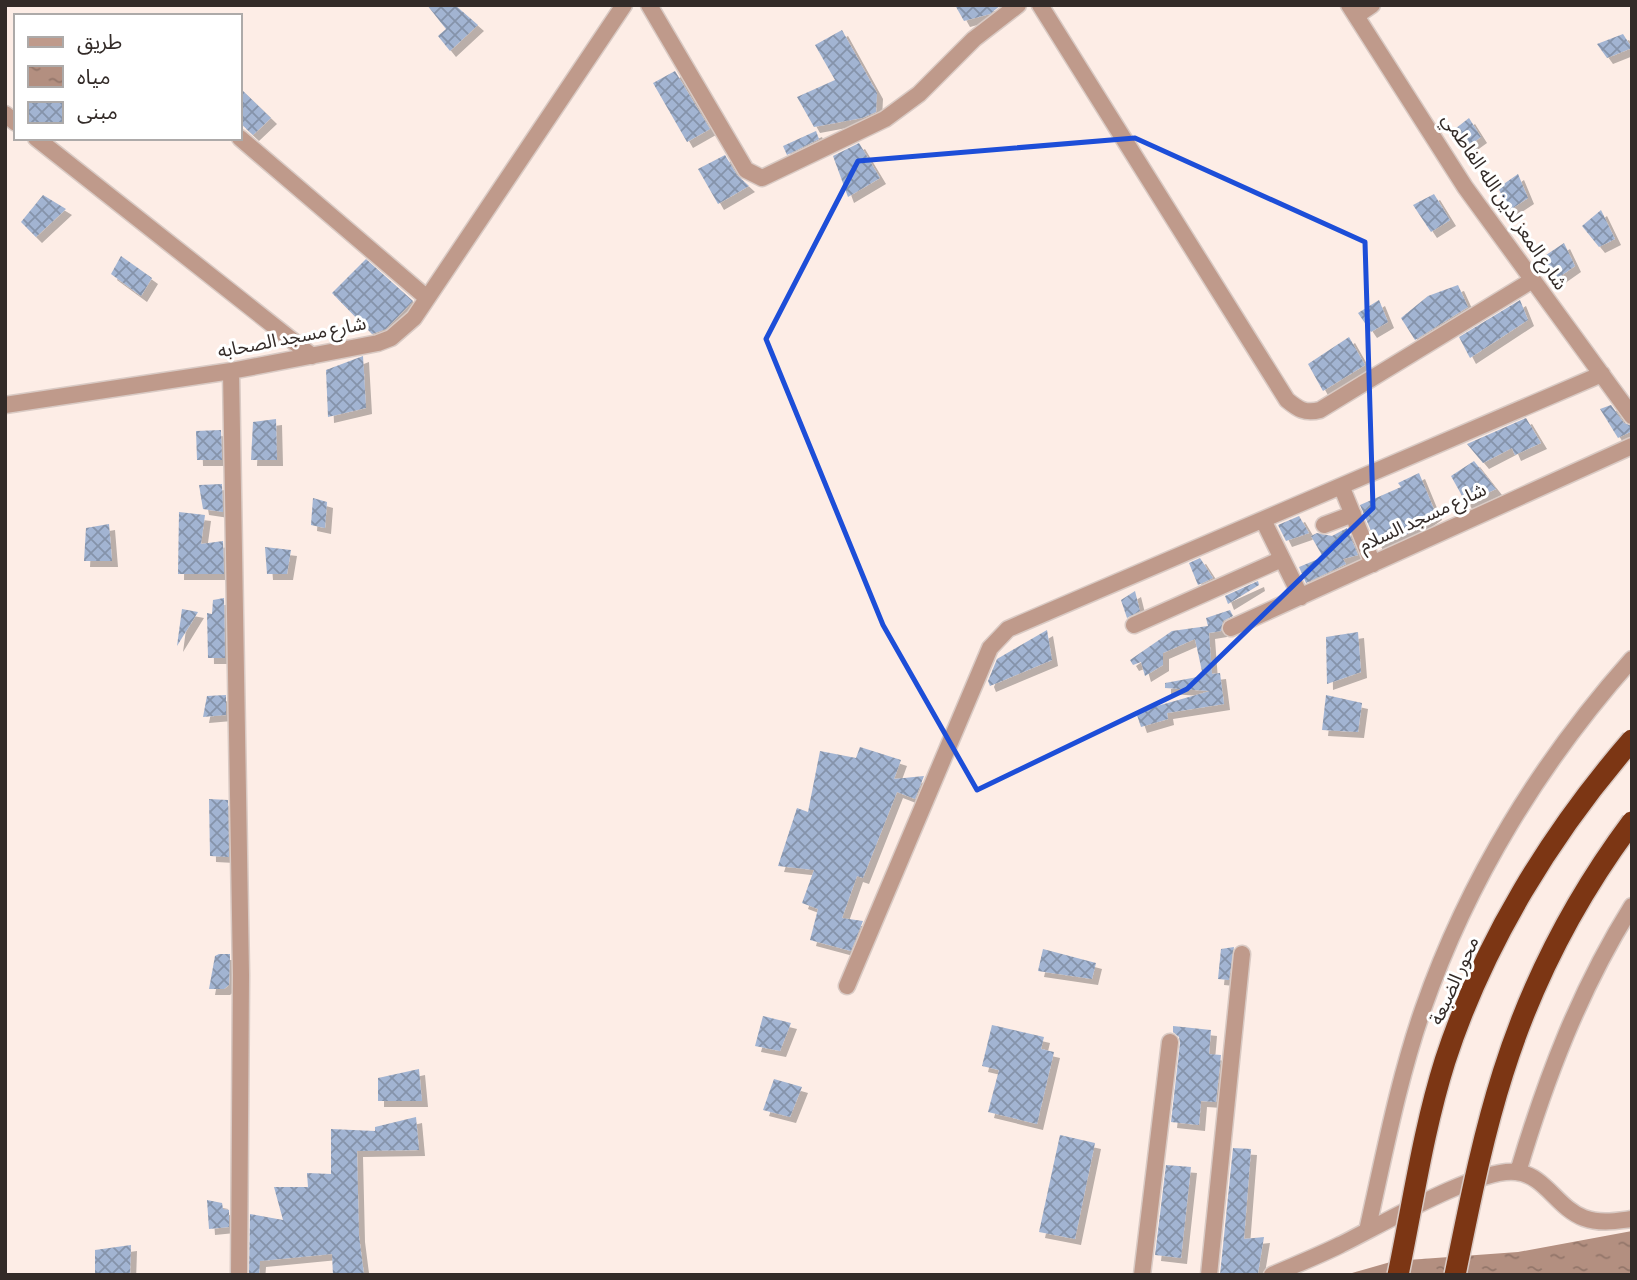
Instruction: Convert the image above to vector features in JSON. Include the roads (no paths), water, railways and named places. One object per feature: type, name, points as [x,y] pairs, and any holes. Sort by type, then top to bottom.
[{"type":"highway","name":"محور الضبعة","points":[[1398,1275],[1432,1106],[1446,1059],[1476,981],[1535,871],[1632,740]]},
{"type":"highway","points":[[1455,1275],[1484,1139],[1503,1072],[1529,1000],[1557,944],[1632,822]]},
{"type":"street","name":"شارع مسجد الصحابه","points":[[5,405],[231,371],[391,338],[414,318],[624,5]]},
{"type":"street","points":[[649,5],[746,170],[762,178],[885,119],[919,94],[974,39],[1018,5]]},
{"type":"street","points":[[1040,5],[1232,315],[1287,400],[1298,409],[1310,412],[1320,410],[1531,281]]},
{"type":"street","points":[[1352,11],[1372,5]]},
{"type":"street","name":"شارع المعز لدين الله الفاطمي","points":[[1352,11],[1465,187],[1632,416]]},
{"type":"street","points":[[39,140],[312,356]]},
{"type":"street","points":[[242,140],[427,298]]},
{"type":"street","points":[[231,371],[241,975],[239,1275]]},
{"type":"street","points":[[847,986],[990,648],[998,638],[1024,620],[1342,488],[1602,374]]},
{"type":"street","name":"شارع مسجد السلام","points":[[1231,628],[1632,446]]},
{"type":"street","points":[[1342,488],[1373,564]]},
{"type":"street","points":[[1324,525],[1353,514]]},
{"type":"street","points":[[1263,520],[1301,597]]},
{"type":"street","points":[[1135,625],[1282,559]]},
{"type":"street","points":[[1367,1231],[1401,1080],[1423,1009],[1451,937],[1485,866],[1528,794],[1632,659]]},
{"type":"street","points":[[1518,1172],[1560,1045],[1590,980],[1632,906]]},
{"type":"street","points":[[1209,1275],[1242,954]]},
{"type":"street","points":[[1142,1275],[1170,1042]]},
{"type":"street","points":[[1272,1275],[1432,1198],[1493,1173],[1518,1172],[1538,1180],[1558,1202],[1585,1218],[1602,1222],[1632,1219]]},
{"type":"water","points":[[1632,1231],[1632,1275],[1345,1275],[1394,1261],[1518,1252]]}]
